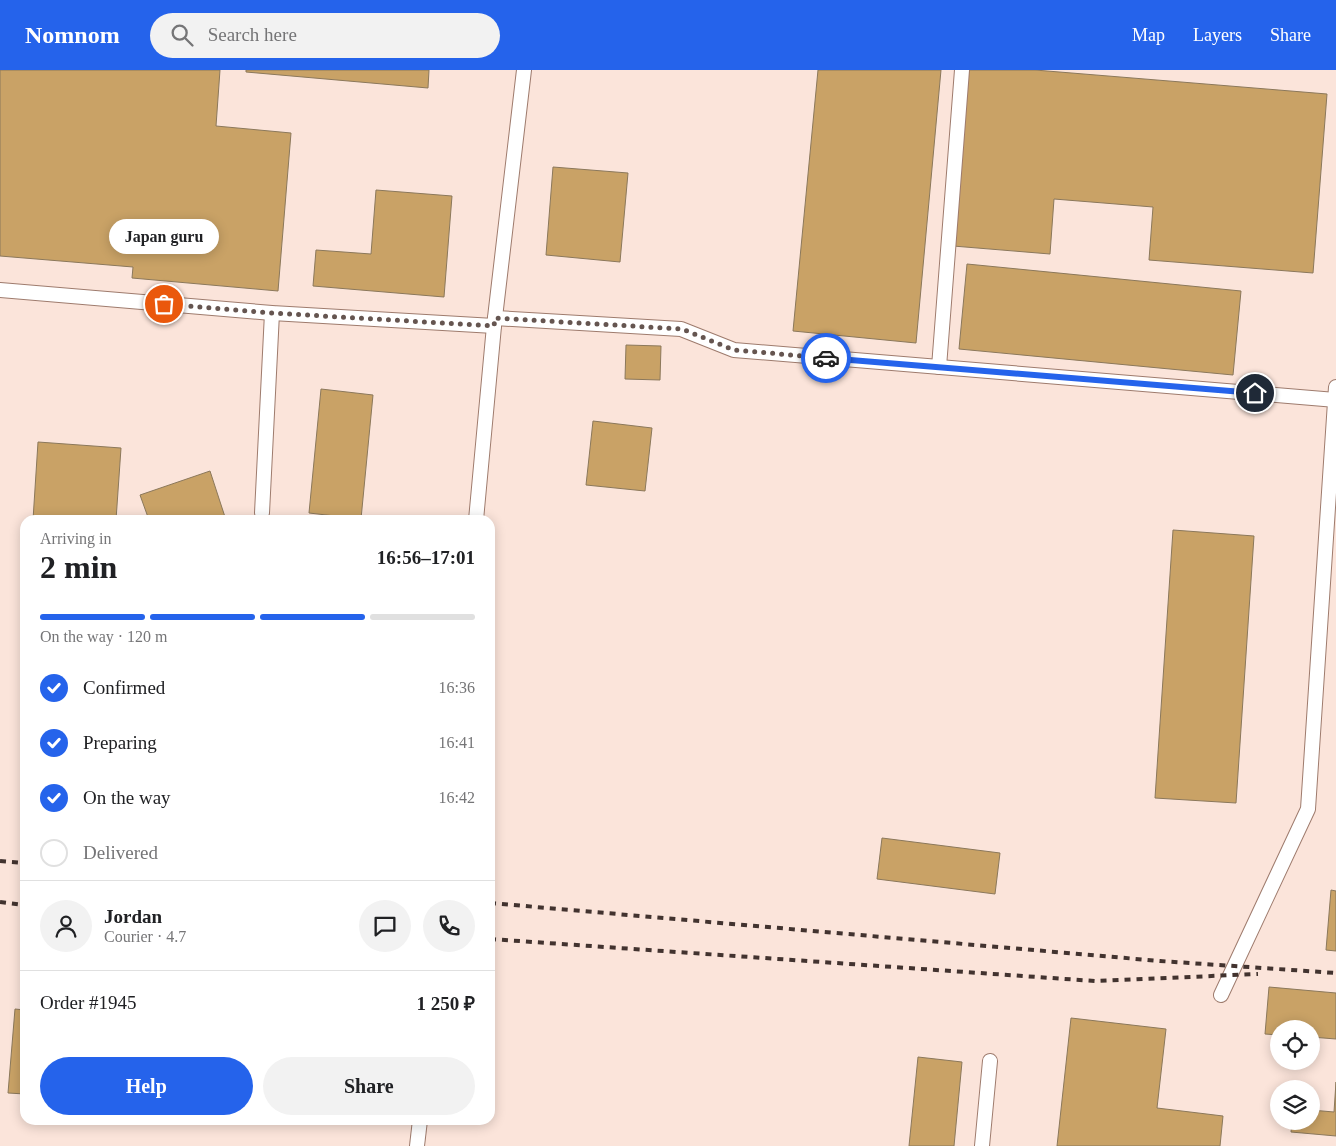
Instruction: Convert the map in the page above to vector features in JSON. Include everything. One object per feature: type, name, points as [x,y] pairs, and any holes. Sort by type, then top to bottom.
[{"type":"lane","points":[[476,515],[494,322],[524,70]]},
{"type":"lane","points":[[939,367],[962,70]]},
{"type":"lane","points":[[0,290],[272,313],[682,329],[734,350],[939,367],[1336,395],[1308,809],[1221,995]]},
{"type":"lane","points":[[262,513],[272,313]]},
{"type":"lane","points":[[982,1146],[990,1061]]},
{"type":"lane","points":[[417,1146],[419,1125]]},
{"type":"building","points":[[0,70],[220,70],[216,126],[291,133],[278,291],[132,278],[133,267],[0,256]]},
{"type":"building","points":[[246,70],[429,70],[428,88],[246,72]]},
{"type":"building","points":[[818,70],[941,70],[916,343],[793,331]]},
{"type":"building","points":[[968,70],[1035,70],[1327,94],[1313,273],[1149,260],[1153,207],[1054,199],[1050,254],[953,246]]},
{"type":"building","points":[[553,167],[628,173],[620,262],[546,255]]},
{"type":"building","points":[[376,190],[452,196],[444,297],[313,286],[316,250],[371,254]]},
{"type":"building","points":[[967,264],[1241,291],[1233,375],[959,349]]},
{"type":"building","points":[[626,345],[661,346],[660,380],[625,379]]},
{"type":"building","points":[[321,389],[373,395],[361,515],[309,513]]},
{"type":"building","points":[[593,421],[652,428],[645,491],[586,485]]},
{"type":"building","points":[[38,442],[121,448],[116,515],[33,515]]},
{"type":"building","points":[[210,471],[224,515],[147,515],[140,495]]},
{"type":"building","points":[[1173,530],[1254,536],[1236,803],[1155,798]]},
{"type":"building","points":[[882,838],[1000,853],[995,894],[877,879]]},
{"type":"building","points":[[1331,890],[1336,891],[1336,951],[1326,950]]},
{"type":"building","points":[[1269,987],[1336,993],[1336,1039],[1320,1038],[1320,1020],[1270,1020],[1270,1034],[1265,1034]]},
{"type":"building","points":[[15,1009],[20,1010],[20,1094],[8,1093]]},
{"type":"building","points":[[1071,1018],[1166,1029],[1157,1108],[1223,1116],[1220,1146],[1057,1146]]},
{"type":"building","points":[[918,1057],[962,1062],[954,1146],[909,1146]]},
{"type":"building","points":[[1336,1082],[1336,1136],[1291,1132],[1291,1130],[1320,1130],[1320,1111],[1334,1112]]},
{"type":"railway","points":[[0,861],[20,863]]},
{"type":"railway","points":[[0,902],[20,904]]},
{"type":"railway","points":[[495,903],[1160,961],[1336,973]]},
{"type":"railway","points":[[495,939],[1095,981],[1258,974]]},
{"type":"way so far","points":[[164,304],[272,313],[494,326],[495,318],[682,329],[734,350],[826,358]]},
{"type":"place","name":"Japan guru","points":[[164,304]]},
{"type":"route","points":[[826,358],[1255,393]]}]
